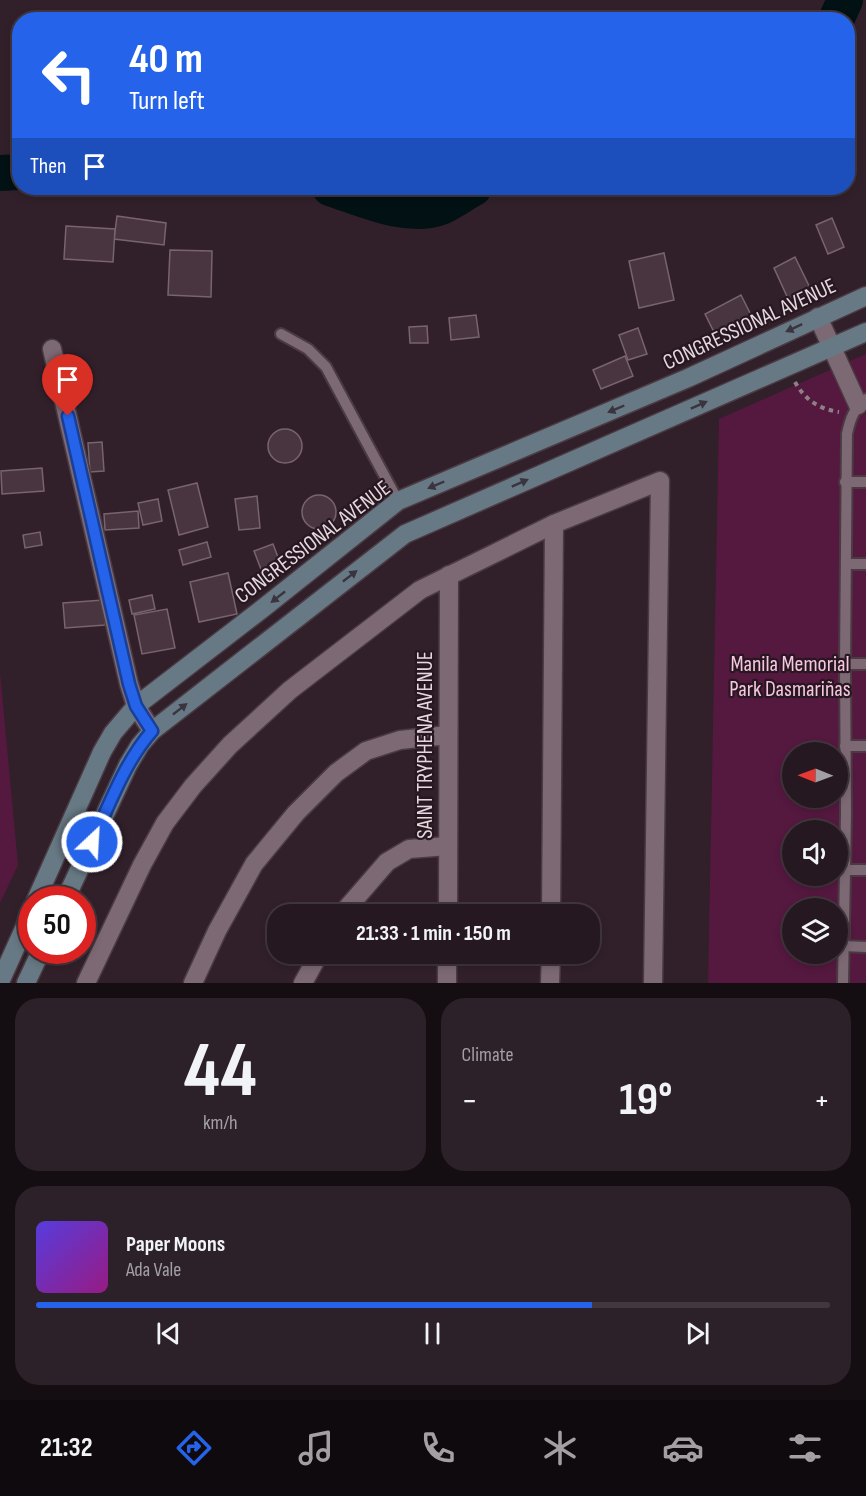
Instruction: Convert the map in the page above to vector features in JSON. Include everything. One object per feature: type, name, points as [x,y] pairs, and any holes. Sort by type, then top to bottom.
[{"type":"main road","name":"CONGRESSIONAL AVENUE","points":[[42,886],[102,752],[113,733],[136,706],[398,501],[687,378],[866,296]]},
{"type":"main road","points":[[72,886],[128,765],[152,731],[405,534],[866,332]]},
{"type":"main road","points":[[0,982],[18,942]]},
{"type":"main road","points":[[26,983],[35,964]]},
{"type":"street","points":[[818,317],[859,406]]},
{"type":"street","points":[[52,349],[136,706],[152,731]]},
{"type":"street","points":[[86,983],[142,865],[165,823],[193,786],[230,745],[290,690],[420,590],[554,524],[660,481],[653,983]]},
{"type":"street","points":[[551,904],[554,524]]},
{"type":"street","name":"SAINT TRYPHENA AVENUE","points":[[448,904],[449,575]]},
{"type":"street","points":[[193,983],[217,931],[254,864],[296,813],[336,773],[366,751],[400,740],[448,735]]},
{"type":"street","points":[[351,904],[387,862],[409,849],[448,846]]},
{"type":"street","points":[[303,983],[313,964]]},
{"type":"street","points":[[447,964],[447,983]]},
{"type":"street","points":[[550,964],[550,983]]},
{"type":"lane","points":[[281,334],[308,349],[326,367],[398,501]]},
{"type":"lane","points":[[844,742],[847,434],[859,406]]},
{"type":"lane","points":[[845,482],[866,483]]},
{"type":"lane","points":[[847,564],[866,564]]},
{"type":"lane","points":[[845,664],[866,664]]},
{"type":"lane","points":[[848,746],[866,746]]},
{"type":"lane","points":[[848,870],[866,870]]},
{"type":"lane","points":[[848,946],[866,947]]},
{"type":"lane","points":[[843,964],[843,983]]},
{"type":"path","points":[[788,366],[796,385],[809,401],[825,410],[859,406]]},
{"type":"green space","name":"Manila Memorial Park Dasmariñas","points":[[866,354],[866,983],[708,983],[719,419]]},
{"type":"green space","points":[[0,673],[18,865],[0,903]]},
{"type":"building","points":[[117,216],[166,223],[164,245],[114,239]]},
{"type":"building","points":[[832,218],[844,247],[828,254],[816,225]]},
{"type":"building","points":[[66,226],[115,229],[113,262],[64,259]]},
{"type":"building","points":[[170,250],[212,251],[211,297],[168,295]]},
{"type":"building","points":[[664,253],[674,300],[639,308],[629,261]]},
{"type":"building","points":[[795,257],[812,292],[790,303],[774,268]]},
{"type":"building","points":[[741,295],[756,325],[720,344],[705,314]]},
{"type":"building","points":[[476,315],[479,337],[451,340],[449,318]]},
{"type":"building","points":[[427,326],[428,343],[410,343],[409,327]]},
{"type":"building","points":[[638,328],[647,354],[628,360],[619,335]]},
{"type":"building","points":[[625,356],[633,376],[601,389],[593,370]]},
{"type":"building","points":[[285,429],[297,434],[302,446],[297,458],[285,463],[273,458],[268,446],[273,434]]},
{"type":"building","points":[[102,442],[104,471],[90,472],[88,443]]},
{"type":"building","points":[[42,468],[44,491],[2,494],[1,471]]},
{"type":"building","points":[[197,483],[208,527],[179,535],[168,490]]},
{"type":"building","points":[[319,495],[331,500],[336,512],[331,524],[319,529],[307,524],[302,512],[307,500]]},
{"type":"building","points":[[257,496],[260,528],[239,530],[235,499]]},
{"type":"building","points":[[158,499],[162,521],[143,525],[138,503]]},
{"type":"building","points":[[138,511],[139,528],[105,530],[104,514]]},
{"type":"building","points":[[40,532],[42,545],[25,548],[23,535]]},
{"type":"building","points":[[207,542],[211,557],[183,565],[179,550]]},
{"type":"building","points":[[273,544],[284,573],[265,580],[254,551]]},
{"type":"building","points":[[228,573],[237,614],[199,622],[190,582]]},
{"type":"building","points":[[152,595],[155,609],[132,614],[129,600]]},
{"type":"building","points":[[103,600],[105,625],[65,628],[63,603]]},
{"type":"building","points":[[167,609],[175,648],[142,654],[134,615]]},
{"type":"waterway","points":[[840,12],[845,0]]},
{"type":"waterway","points":[[0,173],[12,172]]},
{"type":"waterway","points":[[350,195],[385,206],[414,211],[441,207],[462,195]]},
{"type":"route","points":[[68,416],[129,684],[136,706],[152,731],[128,765],[92,842]]}]
